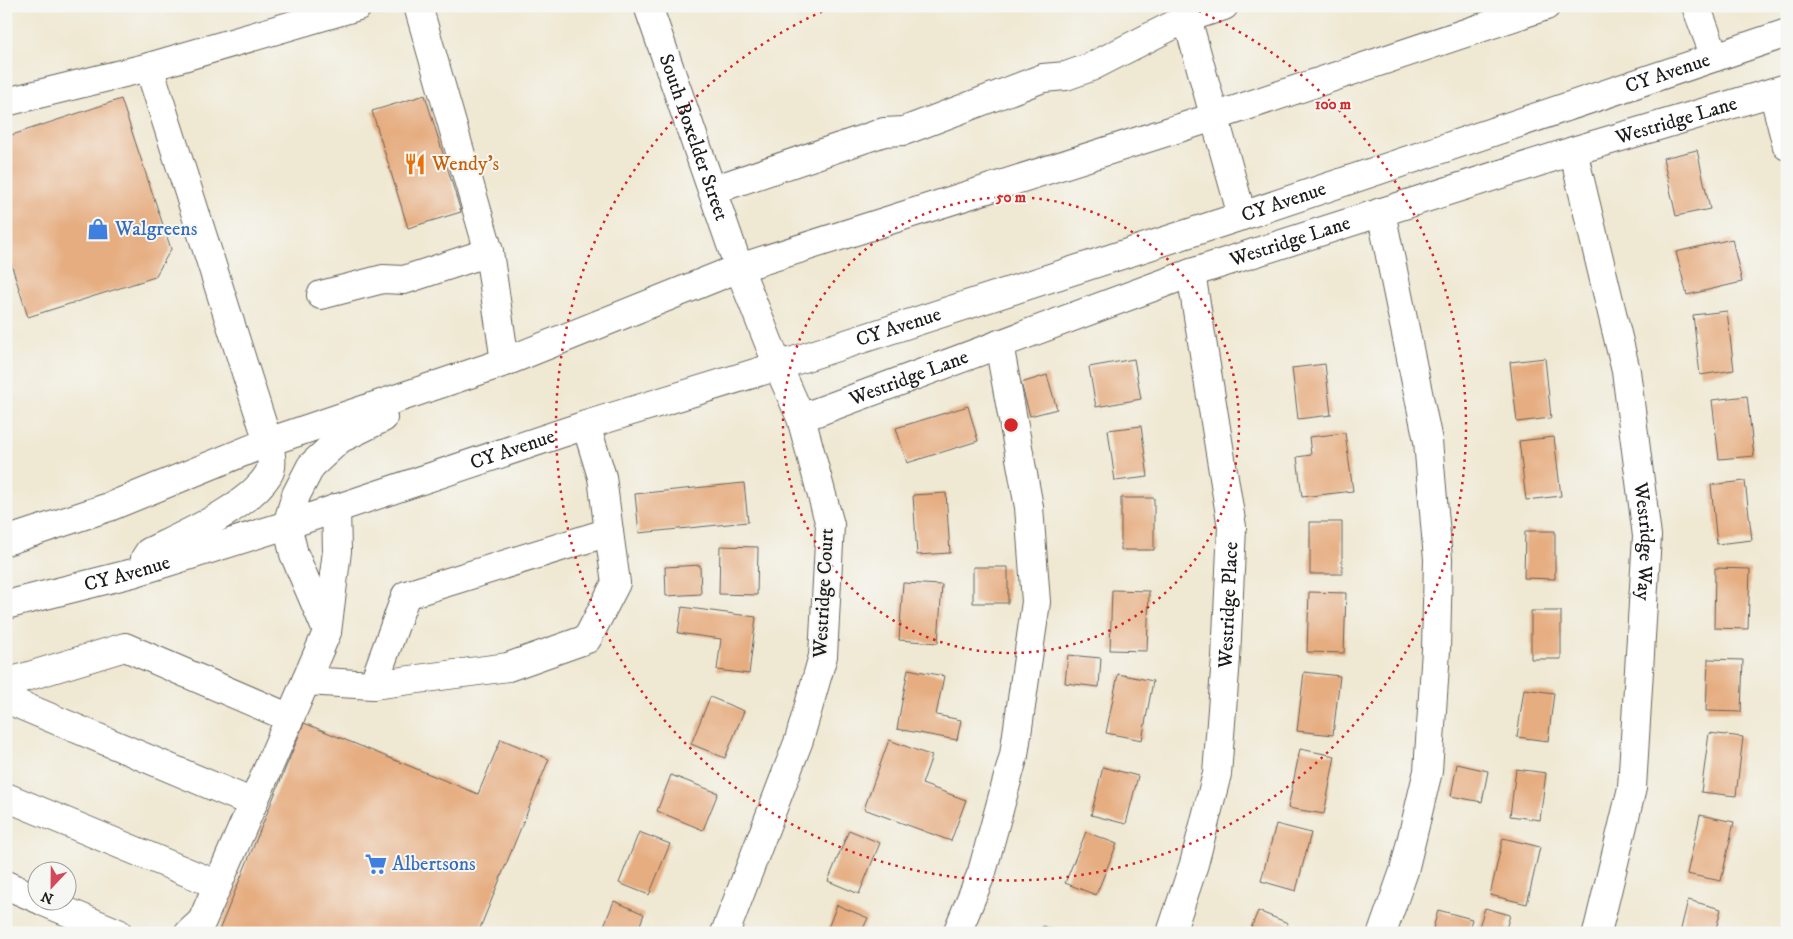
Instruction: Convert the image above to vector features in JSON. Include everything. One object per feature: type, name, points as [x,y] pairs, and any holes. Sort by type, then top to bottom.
[{"type":"main road","points":[[6,102],[149,67],[358,6]]},
{"type":"main road","points":[[418,6],[489,252],[505,362]]},
{"type":"main road","name":"South Boxelder Street","points":[[648,6],[739,268],[778,366]]},
{"type":"main road","points":[[712,190],[884,132],[904,131],[1043,78],[1066,76],[1091,67],[1185,12],[1224,6]]},
{"type":"main road","points":[[6,541],[108,507],[268,442],[505,362],[739,268],[1214,117],[1546,6]]},
{"type":"main road","points":[[1696,6],[1715,57]]},
{"type":"main road","points":[[1185,12],[1242,216]]},
{"type":"main road","name":"CY Avenue","points":[[6,605],[133,573],[287,525],[586,426],[1242,216],[1787,33]]},
{"type":"main road","points":[[133,573],[149,552],[204,525],[247,497],[269,474],[272,456],[149,67]]},
{"type":"main road","points":[[1780,90],[1787,146]]},
{"type":"main road","name":"Westridge Lane","points":[[801,418],[1191,273],[1573,150],[1780,90]]},
{"type":"main road","name":"Westridge Way","points":[[1573,150],[1626,371],[1647,536],[1632,788],[1596,933]]},
{"type":"main road","points":[[1381,212],[1428,441],[1438,559],[1436,650],[1428,771],[1404,871],[1382,933]]},
{"type":"main road","points":[[321,295],[383,279],[404,280],[489,252]]},
{"type":"main road","name":"Westridge Place","points":[[1171,933],[1194,864],[1217,774],[1226,658],[1232,527],[1191,273]]},
{"type":"main road","points":[[957,933],[982,872],[1014,755],[1036,602],[1029,507],[999,344]]},
{"type":"main road","points":[[327,632],[294,554],[287,525],[296,495],[311,466],[340,440],[400,410],[469,384],[505,362]]},
{"type":"main road","name":"Westridge Court","points":[[725,933],[799,740],[823,656],[830,525],[801,418],[778,366]]},
{"type":"main road","points":[[306,682],[373,685],[508,667],[587,639],[616,583],[602,477],[586,426]]},
{"type":"main road","points":[[189,933],[202,921],[327,632],[337,551],[336,508]]},
{"type":"main road","points":[[373,685],[406,594],[609,532]]},
{"type":"main road","points":[[6,683],[125,647],[290,718]]},
{"type":"main road","points":[[6,699],[253,804]]},
{"type":"main road","points":[[6,796],[218,885]]},
{"type":"main road","points":[[6,885],[28,894]]},
{"type":"main road","points":[[68,912],[118,933]]},
{"type":"building","points":[[809,6],[825,6],[826,7],[810,11]]},
{"type":"building","points":[[425,95],[461,212],[408,228],[372,111]]},
{"type":"building","points":[[121,99],[171,249],[155,277],[28,317],[6,248],[6,137]]},
{"type":"building","points":[[1697,150],[1710,209],[1676,216],[1663,158]]},
{"type":"building","points":[[1732,239],[1742,282],[1687,295],[1676,252]]},
{"type":"building","points":[[1727,311],[1734,370],[1700,375],[1693,315]]},
{"type":"building","points":[[1545,358],[1551,418],[1517,422],[1510,362]]},
{"type":"building","points":[[1134,359],[1141,399],[1096,407],[1089,367]]},
{"type":"building","points":[[1325,364],[1331,415],[1298,419],[1292,368]]},
{"type":"building","points":[[1047,375],[1057,409],[1030,416],[1021,383]]},
{"type":"building","points":[[1747,396],[1754,456],[1719,459],[1712,400]]},
{"type":"building","points":[[968,406],[978,441],[907,463],[896,428]]},
{"type":"building","points":[[1141,426],[1148,477],[1115,481],[1108,430]]},
{"type":"building","points":[[1345,433],[1353,491],[1302,497],[1297,457],[1311,455],[1309,437]]},
{"type":"building","points":[[1554,437],[1561,496],[1526,500],[1519,441]]},
{"type":"building","points":[[1745,481],[1752,540],[1717,544],[1711,485]]},
{"type":"building","points":[[744,483],[748,522],[639,533],[635,494]]},
{"type":"building","points":[[946,493],[950,553],[917,555],[913,495]]},
{"type":"building","points":[[1121,498],[1154,498],[1154,550],[1121,550]]},
{"type":"building","points":[[1310,522],[1342,522],[1342,574],[1310,574]]},
{"type":"building","points":[[1525,531],[1555,531],[1555,579],[1524,578]]},
{"type":"building","points":[[720,546],[758,547],[757,595],[719,594]]},
{"type":"building","points":[[700,565],[701,594],[666,596],[665,567]]},
{"type":"building","points":[[973,567],[1008,567],[1008,603],[973,603]]},
{"type":"building","points":[[1715,568],[1750,569],[1748,629],[1714,628]]},
{"type":"building","points":[[903,583],[942,585],[938,643],[899,640]]},
{"type":"building","points":[[1112,590],[1149,591],[1147,651],[1110,650]]},
{"type":"building","points":[[1309,592],[1346,593],[1344,653],[1307,652]]},
{"type":"building","points":[[682,607],[756,617],[749,674],[717,670],[721,639],[678,633]]},
{"type":"building","points":[[1531,611],[1561,611],[1561,659],[1531,659]]},
{"type":"building","points":[[1068,655],[1101,658],[1099,687],[1065,683]]},
{"type":"building","points":[[1708,659],[1743,660],[1741,712],[1706,711]]},
{"type":"building","points":[[908,669],[944,676],[936,715],[961,720],[957,740],[897,729]]},
{"type":"building","points":[[1304,672],[1340,676],[1333,735],[1297,731]]},
{"type":"building","points":[[1118,674],[1153,681],[1142,740],[1106,733]]},
{"type":"building","points":[[1524,689],[1554,693],[1548,741],[1517,737]]},
{"type":"building","points":[[710,697],[744,711],[725,758],[691,744]]},
{"type":"building","name":"Albertsons","points":[[304,723],[478,794],[501,739],[549,759],[478,933],[218,933]]},
{"type":"building","points":[[1709,733],[1743,737],[1736,796],[1701,792]]},
{"type":"building","points":[[889,740],[932,756],[922,784],[966,800],[951,841],[864,809]]},
{"type":"building","points":[[1300,749],[1335,756],[1324,814],[1288,808]]},
{"type":"building","points":[[1457,764],[1488,771],[1482,802],[1451,796]]},
{"type":"building","points":[[1103,767],[1138,776],[1126,824],[1091,815]]},
{"type":"building","points":[[1516,769],[1546,773],[1540,820],[1510,816]]},
{"type":"building","points":[[671,775],[718,793],[703,830],[657,811]]},
{"type":"building","points":[[1700,815],[1734,822],[1721,881],[1687,874]]},
{"type":"building","points":[[1276,824],[1311,833],[1296,891],[1261,881]]},
{"type":"building","points":[[849,830],[880,843],[859,894],[828,881]]},
{"type":"building","points":[[639,832],[670,844],[649,895],[619,883]]},
{"type":"building","points":[[1086,832],[1117,844],[1096,895],[1065,883]]},
{"type":"building","points":[[1503,838],[1540,847],[1527,904],[1490,895]]},
{"type":"building","points":[[1688,900],[1721,909],[1715,933],[1680,933]]},
{"type":"building","points":[[614,901],[644,914],[637,933],[601,933]]},
{"type":"building","points":[[837,905],[868,918],[861,933],[826,933]]},
{"type":"building","points":[[1485,908],[1510,915],[1506,929],[1518,933],[1477,933]]},
{"type":"building","points":[[1438,910],[1472,919],[1468,933],[1448,933],[1433,929]]},
{"type":"building","points":[[1258,911],[1288,923],[1284,933],[1249,933]]},
{"type":"building","points":[[1043,926],[1060,933],[1040,933]]},
{"type":"place","name":"Wendy's","points":[[415,164]]},
{"type":"place","name":"Walgreens","points":[[98,229]]},
{"type":"place","name":"Albertsons","points":[[376,864]]}]
